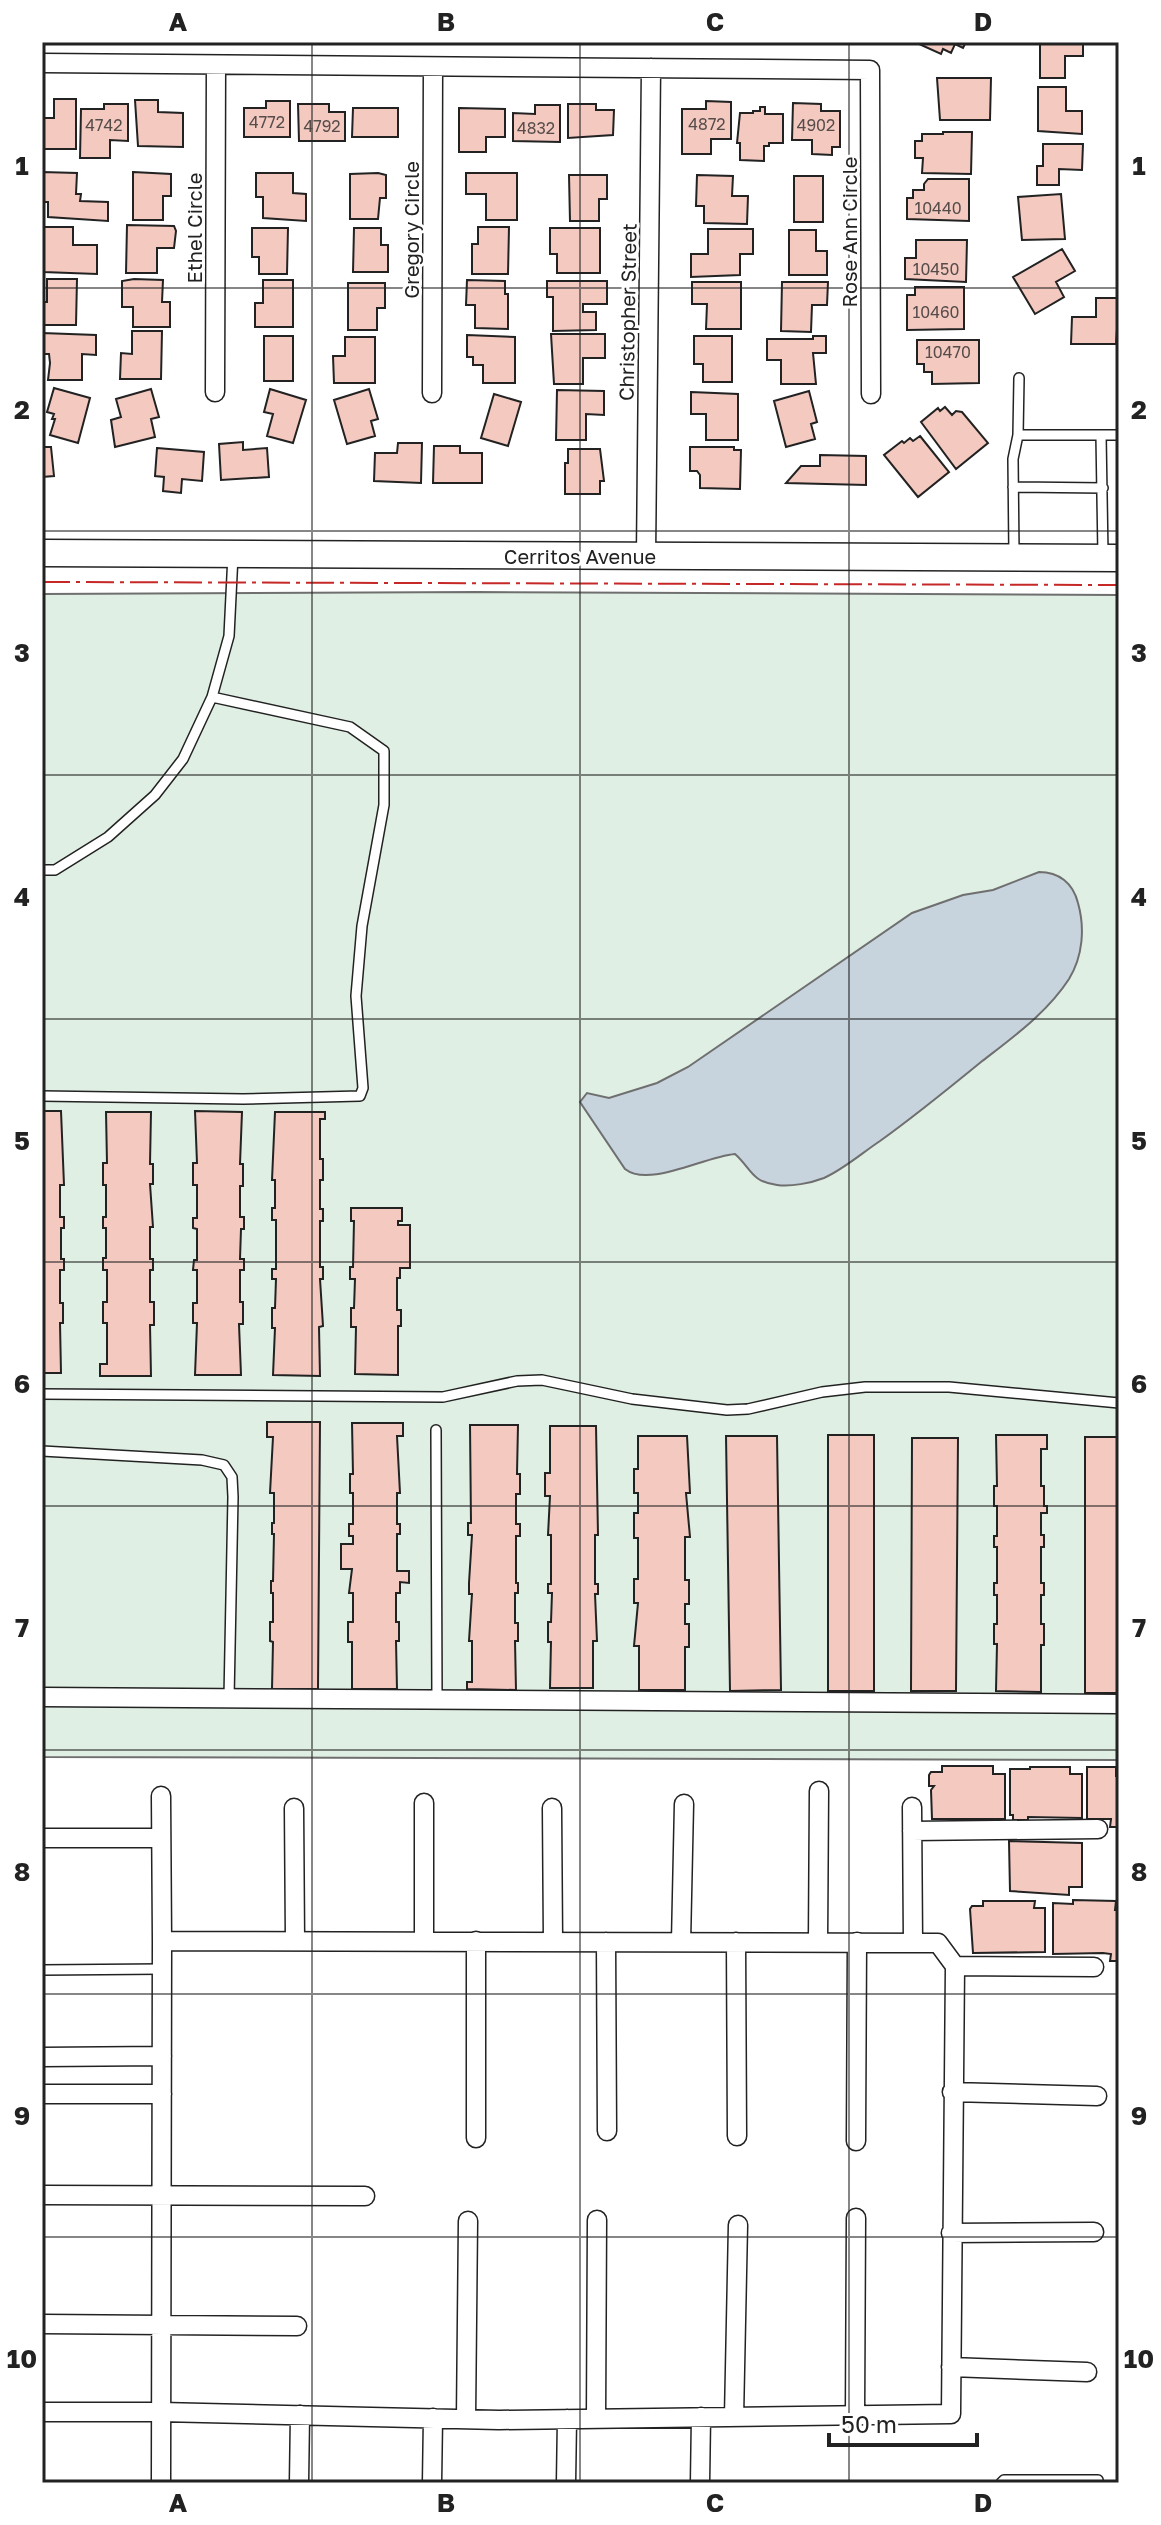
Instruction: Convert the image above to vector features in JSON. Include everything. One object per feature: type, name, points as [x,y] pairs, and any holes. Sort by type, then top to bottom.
[{"type":"main road","name":"Cerritos Avenue","points":[[42,553],[1111,558]]},
{"type":"street","points":[[42,63],[651,68]]},
{"type":"street","name":"Ethel Circle","points":[[215,392],[216,65]]},
{"type":"street","name":"Gregory Circle","points":[[432,393],[433,67]]},
{"type":"street","name":"Rose Ann Circle","points":[[651,68],[870,70],[871,394]]},
{"type":"street","name":"Christopher Street","points":[[646,556],[651,68]]},
{"type":"street","points":[[42,1697],[1119,1704]]},
{"type":"street","points":[[818,1942],[819,1791]]},
{"type":"street","points":[[161,1796],[161,2483]]},
{"type":"street","points":[[424,1803],[424,1941]]},
{"type":"street","points":[[681,1942],[684,1804]]},
{"type":"street","points":[[912,1807],[913,1943]]},
{"type":"street","points":[[294,1808],[295,1941]]},
{"type":"street","points":[[552,1808],[553,1942]]},
{"type":"street","points":[[912,1831],[1098,1829]]},
{"type":"street","points":[[42,1838],[161,1838]]},
{"type":"street","points":[[42,2412],[466,2419],[951,2414],[955,1966],[938,1943],[162,1941]]},
{"type":"street","points":[[476,1941],[476,2138]]},
{"type":"street","points":[[606,1942],[607,2131]]},
{"type":"street","points":[[736,1942],[737,2136]]},
{"type":"street","points":[[856,2141],[857,1942]]},
{"type":"street","points":[[955,1966],[1094,1967]]},
{"type":"street","points":[[42,2057],[162,2056]]},
{"type":"street","points":[[952,2092],[1097,2096]]},
{"type":"street","points":[[42,2094],[162,2094]]},
{"type":"street","points":[[42,2195],[365,2196]]},
{"type":"street","points":[[855,2415],[856,2218]]},
{"type":"street","points":[[596,2419],[597,2220]]},
{"type":"street","points":[[466,2419],[468,2221]]},
{"type":"street","points":[[734,2417],[738,2225]]},
{"type":"street","points":[[951,2233],[1094,2232]]},
{"type":"street","points":[[42,2324],[297,2326]]},
{"type":"street","points":[[951,2367],[1087,2372]]},
{"type":"street","points":[[299,2483],[300,2415]]},
{"type":"street","points":[[700,2483],[701,2417]]},
{"type":"street","points":[[432,2483],[433,2418]]},
{"type":"street","points":[[566,2483],[567,2419]]},
{"type":"lane","points":[[1014,557],[1013,459],[1018,435],[1019,378]]},
{"type":"lane","points":[[1018,435],[1119,435]]},
{"type":"lane","points":[[1101,435],[1111,558]]},
{"type":"lane","points":[[1013,487],[1103,488]]},
{"type":"lane","points":[[42,870],[55,870],[108,837],[155,795],[183,759],[212,697],[229,636],[233,554]]},
{"type":"lane","points":[[42,1096],[243,1099],[360,1096],[363,1088],[356,996],[362,926],[384,805],[384,751],[350,727],[212,697]]},
{"type":"lane","points":[[42,1394],[443,1397],[517,1381],[542,1380],[577,1390],[632,1399],[727,1410],[748,1409],[822,1392],[865,1387],[949,1387],[1119,1403]]},
{"type":"lane","points":[[436,1430],[437,1700]]},
{"type":"lane","points":[[42,1451],[202,1460],[224,1465],[232,1477],[233,1497],[229,1698]]},
{"type":"lane","points":[[42,1970],[162,1969]]},
{"type":"lane","points":[[1001,2483],[1004,2480],[1098,2480],[1098,2483]]},
{"type":"green space","points":[[478,592],[1119,595],[1119,1760],[42,1757],[42,594]]},
{"type":"shaded area","points":[[1039,872],[1064,880],[1073,890],[1078,903],[1082,922],[1081,942],[1069,979],[1040,1014],[1017,1034],[906,1122],[831,1174],[801,1184],[768,1183],[757,1178],[735,1154],[662,1173],[635,1174],[625,1169],[580,1102],[587,1093],[609,1098],[657,1083],[688,1067],[912,913],[963,895],[993,890]]},
{"type":"building","points":[[920,42],[966,42],[963,48],[955,44],[951,53],[943,49],[941,54]]},
{"type":"building","points":[[1040,42],[1083,42],[1083,56],[1065,56],[1065,78],[1040,78]]},
{"type":"building","points":[[937,78],[991,78],[990,120],[940,120]]},
{"type":"building","points":[[1038,87],[1066,87],[1066,111],[1082,111],[1082,134],[1038,131]]},
{"type":"building","points":[[54,99],[76,99],[76,149],[42,149],[42,118],[54,118]]},
{"type":"building","points":[[135,100],[158,100],[158,112],[183,113],[183,147],[138,146]]},
{"type":"building","points":[[266,101],[290,101],[290,137],[244,137],[244,108],[266,108]]},
{"type":"building","points":[[706,101],[731,102],[731,139],[711,139],[711,154],[682,154],[682,109],[706,109]]},
{"type":"building","points":[[793,103],[821,104],[821,111],[840,111],[840,147],[832,147],[832,155],[812,154],[812,140],[792,140]]},
{"type":"building","points":[[104,104],[128,104],[128,141],[110,140],[110,158],[80,158],[81,109],[104,109]]},
{"type":"building","points":[[298,104],[329,104],[329,112],[345,112],[345,141],[299,141]]},
{"type":"building","points":[[568,104],[596,104],[596,110],[614,110],[613,135],[568,138]]},
{"type":"building","points":[[535,105],[560,105],[560,142],[513,141],[513,113],[535,114]]},
{"type":"building","points":[[760,107],[765,107],[765,114],[783,114],[783,143],[764,146],[764,161],[740,160],[740,143],[737,143],[740,113],[760,111]]},
{"type":"building","points":[[353,108],[398,108],[398,137],[352,137]]},
{"type":"building","points":[[459,108],[505,109],[505,137],[486,137],[486,152],[459,152]]},
{"type":"building","points":[[972,132],[971,174],[922,173],[923,158],[915,158],[915,141],[922,141],[922,134]]},
{"type":"building","points":[[1043,144],[1083,144],[1082,170],[1059,169],[1059,185],[1037,185],[1037,166],[1043,166]]},
{"type":"building","points":[[42,172],[77,173],[76,194],[81,194],[80,201],[108,202],[108,221],[48,217],[48,202],[42,202]]},
{"type":"building","points":[[133,172],[171,174],[171,196],[163,196],[163,220],[133,220]]},
{"type":"building","points":[[256,173],[293,173],[293,193],[306,194],[306,221],[263,218],[263,197],[256,197]]},
{"type":"building","points":[[466,173],[517,173],[517,220],[486,220],[486,194],[466,194]]},
{"type":"building","points":[[350,174],[386,175],[386,198],[380,198],[378,219],[350,219]]},
{"type":"building","points":[[569,175],[607,175],[607,199],[599,199],[599,221],[570,221]]},
{"type":"building","points":[[697,175],[733,176],[732,196],[748,196],[747,224],[704,223],[704,206],[696,206]]},
{"type":"building","points":[[794,176],[823,176],[823,222],[794,222]]},
{"type":"building","points":[[928,179],[969,179],[969,221],[907,219],[907,198],[913,198],[913,190],[924,190]]},
{"type":"building","points":[[1061,194],[1065,239],[1022,240],[1018,197]]},
{"type":"building","points":[[127,225],[174,226],[174,248],[157,248],[157,273],[126,273]]},
{"type":"building","points":[[42,227],[73,227],[73,245],[97,245],[97,274],[43,272]]},
{"type":"building","points":[[478,227],[509,227],[508,274],[472,274],[472,244],[478,244]]},
{"type":"building","points":[[252,228],[288,228],[287,274],[259,274],[259,257],[252,257]]},
{"type":"building","points":[[354,228],[381,228],[381,245],[388,245],[388,272],[353,272]]},
{"type":"building","points":[[550,228],[600,228],[600,273],[557,273],[557,254],[550,254]]},
{"type":"building","points":[[708,229],[753,229],[753,254],[740,254],[740,275],[691,277],[691,254],[708,254]]},
{"type":"building","points":[[789,230],[816,230],[816,251],[827,251],[827,275],[789,275]]},
{"type":"building","points":[[916,240],[967,240],[966,282],[905,279],[905,258],[916,258]]},
{"type":"building","points":[[1062,249],[1075,271],[1056,282],[1064,297],[1035,314],[1013,277]]},
{"type":"building","points":[[47,279],[77,279],[76,325],[42,325],[42,302],[47,302]]},
{"type":"building","points":[[163,280],[162,302],[170,302],[170,327],[133,327],[133,307],[122,307],[122,281]]},
{"type":"building","points":[[263,280],[293,280],[293,327],[255,327],[255,303],[263,303]]},
{"type":"building","points":[[467,280],[505,281],[508,329],[475,328],[475,305],[466,305]]},
{"type":"building","points":[[547,281],[607,281],[607,304],[583,304],[583,312],[596,312],[596,330],[553,331],[553,297],[547,297]]},
{"type":"building","points":[[692,282],[741,282],[741,329],[706,329],[707,304],[692,304]]},
{"type":"building","points":[[782,282],[828,282],[827,305],[812,305],[811,332],[781,331]]},
{"type":"building","points":[[348,283],[385,283],[385,308],[377,308],[377,330],[348,330]]},
{"type":"building","points":[[915,287],[964,287],[964,329],[907,330],[907,295],[915,295]]},
{"type":"building","points":[[1096,298],[1119,298],[1116,344],[1071,344],[1072,317],[1096,317]]},
{"type":"building","points":[[132,331],[162,331],[161,379],[120,379],[121,353],[132,354]]},
{"type":"building","points":[[42,333],[96,335],[96,355],[82,354],[82,380],[48,380],[49,354],[42,354]]},
{"type":"building","points":[[551,334],[605,334],[605,358],[583,358],[583,384],[554,384]]},
{"type":"building","points":[[467,335],[515,337],[515,383],[483,383],[483,365],[473,365],[473,357],[467,357]]},
{"type":"building","points":[[264,336],[293,336],[293,381],[264,381]]},
{"type":"building","points":[[694,336],[732,336],[732,382],[703,382],[703,364],[694,364]]},
{"type":"building","points":[[813,336],[826,336],[826,353],[813,353],[816,384],[781,384],[781,360],[767,360],[767,339],[813,339]]},
{"type":"building","points":[[345,337],[375,337],[375,383],[334,383],[333,356],[345,356]]},
{"type":"building","points":[[917,340],[979,340],[979,383],[932,384],[932,372],[924,372],[924,364],[917,364]]},
{"type":"building","points":[[54,388],[90,398],[78,443],[50,435],[55,419],[52,419],[54,414],[47,412]]},
{"type":"building","points":[[151,389],[159,417],[151,419],[155,437],[115,447],[111,420],[121,417],[116,399]]},
{"type":"building","points":[[270,389],[306,400],[293,443],[267,436],[273,414],[264,412]]},
{"type":"building","points":[[369,389],[378,419],[371,421],[375,436],[347,444],[334,400]]},
{"type":"building","points":[[557,390],[604,391],[604,415],[586,414],[586,440],[556,440]]},
{"type":"building","points":[[809,391],[817,422],[811,424],[815,439],[786,447],[774,401]]},
{"type":"building","points":[[691,392],[738,394],[738,440],[706,440],[706,414],[691,414]]},
{"type":"building","points":[[494,394],[521,402],[508,446],[481,438]]},
{"type":"building","points":[[945,407],[952,415],[956,411],[962,412],[988,443],[956,469],[921,422],[938,408],[940,411]]},
{"type":"building","points":[[920,436],[949,472],[918,497],[884,455],[902,441],[904,443],[910,438],[913,441]]},
{"type":"building","points":[[243,442],[243,450],[267,448],[269,477],[221,480],[219,444]]},
{"type":"building","points":[[398,443],[422,443],[421,483],[374,481],[375,453],[397,453]]},
{"type":"building","points":[[434,446],[460,446],[460,453],[482,453],[482,483],[433,483]]},
{"type":"building","points":[[42,447],[51,447],[54,476],[42,477]]},
{"type":"building","points":[[690,447],[734,447],[734,450],[741,450],[740,489],[700,488],[700,475],[697,471],[690,471]]},
{"type":"building","points":[[157,448],[204,452],[202,481],[182,479],[181,493],[163,491],[164,477],[155,476]]},
{"type":"building","points":[[568,449],[600,449],[604,481],[600,481],[600,494],[565,494]]},
{"type":"building","points":[[820,455],[866,456],[866,485],[786,483],[801,466],[820,466]]},
{"type":"building","points":[[42,1111],[61,1111],[64,1185],[60,1185],[60,1217],[64,1217],[61,1259],[64,1259],[64,1270],[60,1270],[60,1303],[63,1303],[63,1323],[60,1323],[61,1373],[42,1373]]},
{"type":"building","points":[[195,1111],[242,1112],[240,1164],[243,1164],[243,1186],[240,1186],[240,1217],[244,1217],[244,1229],[241,1229],[240,1259],[244,1259],[244,1270],[240,1270],[240,1302],[243,1302],[243,1324],[239,1324],[241,1375],[195,1375]]},
{"type":"building","points":[[106,1112],[151,1112],[153,1227],[150,1227],[150,1259],[153,1259],[153,1270],[150,1270],[150,1302],[154,1302],[154,1325],[150,1325],[151,1376],[100,1376],[100,1364],[107,1364],[107,1323],[103,1323],[103,1302],[107,1302],[107,1270],[103,1270],[103,1258],[106,1258],[103,1163],[107,1163]]},
{"type":"building","points":[[275,1112],[325,1112],[325,1119],[320,1119],[320,1159],[323,1159],[323,1180],[320,1180],[323,1221],[320,1221],[320,1267],[323,1267],[323,1279],[320,1279],[323,1326],[319,1327],[320,1376],[273,1375],[275,1328],[272,1328],[272,1308],[275,1308],[276,1279],[272,1279],[272,1269],[276,1269],[276,1220],[272,1220],[275,1180],[272,1180]]},
{"type":"building","points":[[351,1208],[402,1208],[402,1221],[398,1221],[398,1225],[410,1225],[410,1268],[400,1268],[400,1278],[397,1278],[397,1310],[401,1310],[398,1375],[355,1374],[356,1327],[351,1327],[355,1279],[350,1279],[354,1221],[351,1221]]},
{"type":"building","points":[[267,1422],[320,1422],[318,1689],[272,1689],[273,1642],[270,1641],[270,1622],[273,1622],[274,1493],[270,1493],[273,1437],[267,1437]]},
{"type":"building","points":[[352,1423],[403,1423],[403,1436],[397,1436],[400,1493],[397,1493],[397,1524],[400,1524],[400,1534],[397,1534],[397,1571],[409,1571],[409,1583],[400,1582],[400,1593],[396,1593],[396,1622],[399,1622],[399,1641],[396,1641],[397,1689],[352,1689],[352,1642],[348,1642],[348,1622],[353,1622],[353,1593],[349,1593],[352,1569],[341,1569],[341,1544],[353,1544],[353,1536],[349,1536],[349,1524],[353,1524],[353,1493],[350,1493],[350,1474],[353,1474]]},
{"type":"building","points":[[470,1425],[518,1425],[517,1474],[520,1474],[520,1494],[516,1494],[516,1524],[520,1524],[520,1536],[516,1536],[516,1690],[467,1689],[467,1682],[472,1682],[472,1641],[469,1641],[472,1594],[469,1594],[469,1583],[472,1535],[468,1535],[468,1523],[471,1523]]},
{"type":"building","points":[[550,1426],[596,1426],[598,1535],[595,1535],[595,1584],[598,1584],[598,1594],[595,1594],[597,1641],[593,1641],[593,1688],[550,1688],[548,1622],[551,1622],[552,1593],[548,1593],[548,1584],[551,1584],[551,1535],[548,1535],[550,1496],[545,1496],[545,1473],[550,1473]]},
{"type":"building","points":[[828,1435],[874,1435],[874,1691],[828,1691]]},
{"type":"building","points":[[996,1435],[1047,1435],[1047,1449],[1041,1449],[1041,1486],[1044,1486],[1047,1513],[1041,1513],[1044,1547],[1041,1547],[1041,1583],[1044,1583],[1044,1595],[1041,1595],[1041,1624],[1044,1624],[1044,1645],[1041,1645],[1041,1692],[996,1691]]},
{"type":"building","points":[[638,1436],[687,1436],[690,1493],[686,1493],[690,1537],[685,1537],[685,1580],[689,1580],[689,1604],[685,1604],[685,1624],[689,1624],[689,1647],[685,1647],[685,1690],[639,1690],[639,1646],[634,1646],[638,1603],[634,1603],[634,1579],[638,1579],[638,1538],[634,1538],[634,1513],[638,1513],[638,1493],[634,1493],[634,1469],[638,1469]]},
{"type":"building","points":[[726,1436],[777,1436],[781,1690],[730,1691]]},
{"type":"building","points":[[1085,1437],[1119,1437],[1119,1693],[1085,1693]]},
{"type":"building","points":[[912,1438],[958,1438],[956,1691],[911,1691]]},
{"type":"building","points":[[942,1766],[993,1766],[993,1774],[1005,1774],[1005,1819],[932,1819],[931,1790],[934,1786],[929,1786],[929,1775],[931,1772],[942,1772]]},
{"type":"building","points":[[1070,1767],[1070,1774],[1082,1774],[1082,1818],[1028,1817],[1028,1820],[1013,1820],[1013,1815],[1010,1815],[1010,1769]]},
{"type":"building","points":[[1087,1767],[1116,1767],[1116,1776],[1119,1776],[1119,1827],[1110,1827],[1111,1819],[1087,1819]]},
{"type":"building","points":[[1009,1841],[1082,1843],[1082,1887],[1069,1887],[1069,1895],[1010,1891]]},
{"type":"building","points":[[1073,1900],[1116,1901],[1115,1910],[1119,1910],[1119,1961],[1110,1961],[1111,1954],[1103,1953],[1053,1954],[1053,1903],[1073,1904]]},
{"type":"building","points":[[983,1901],[1035,1901],[1034,1908],[1045,1908],[1045,1952],[973,1953],[970,1909],[972,1906],[983,1906]]},
{"type":"power","points":[[42,582],[1119,585]]}]
